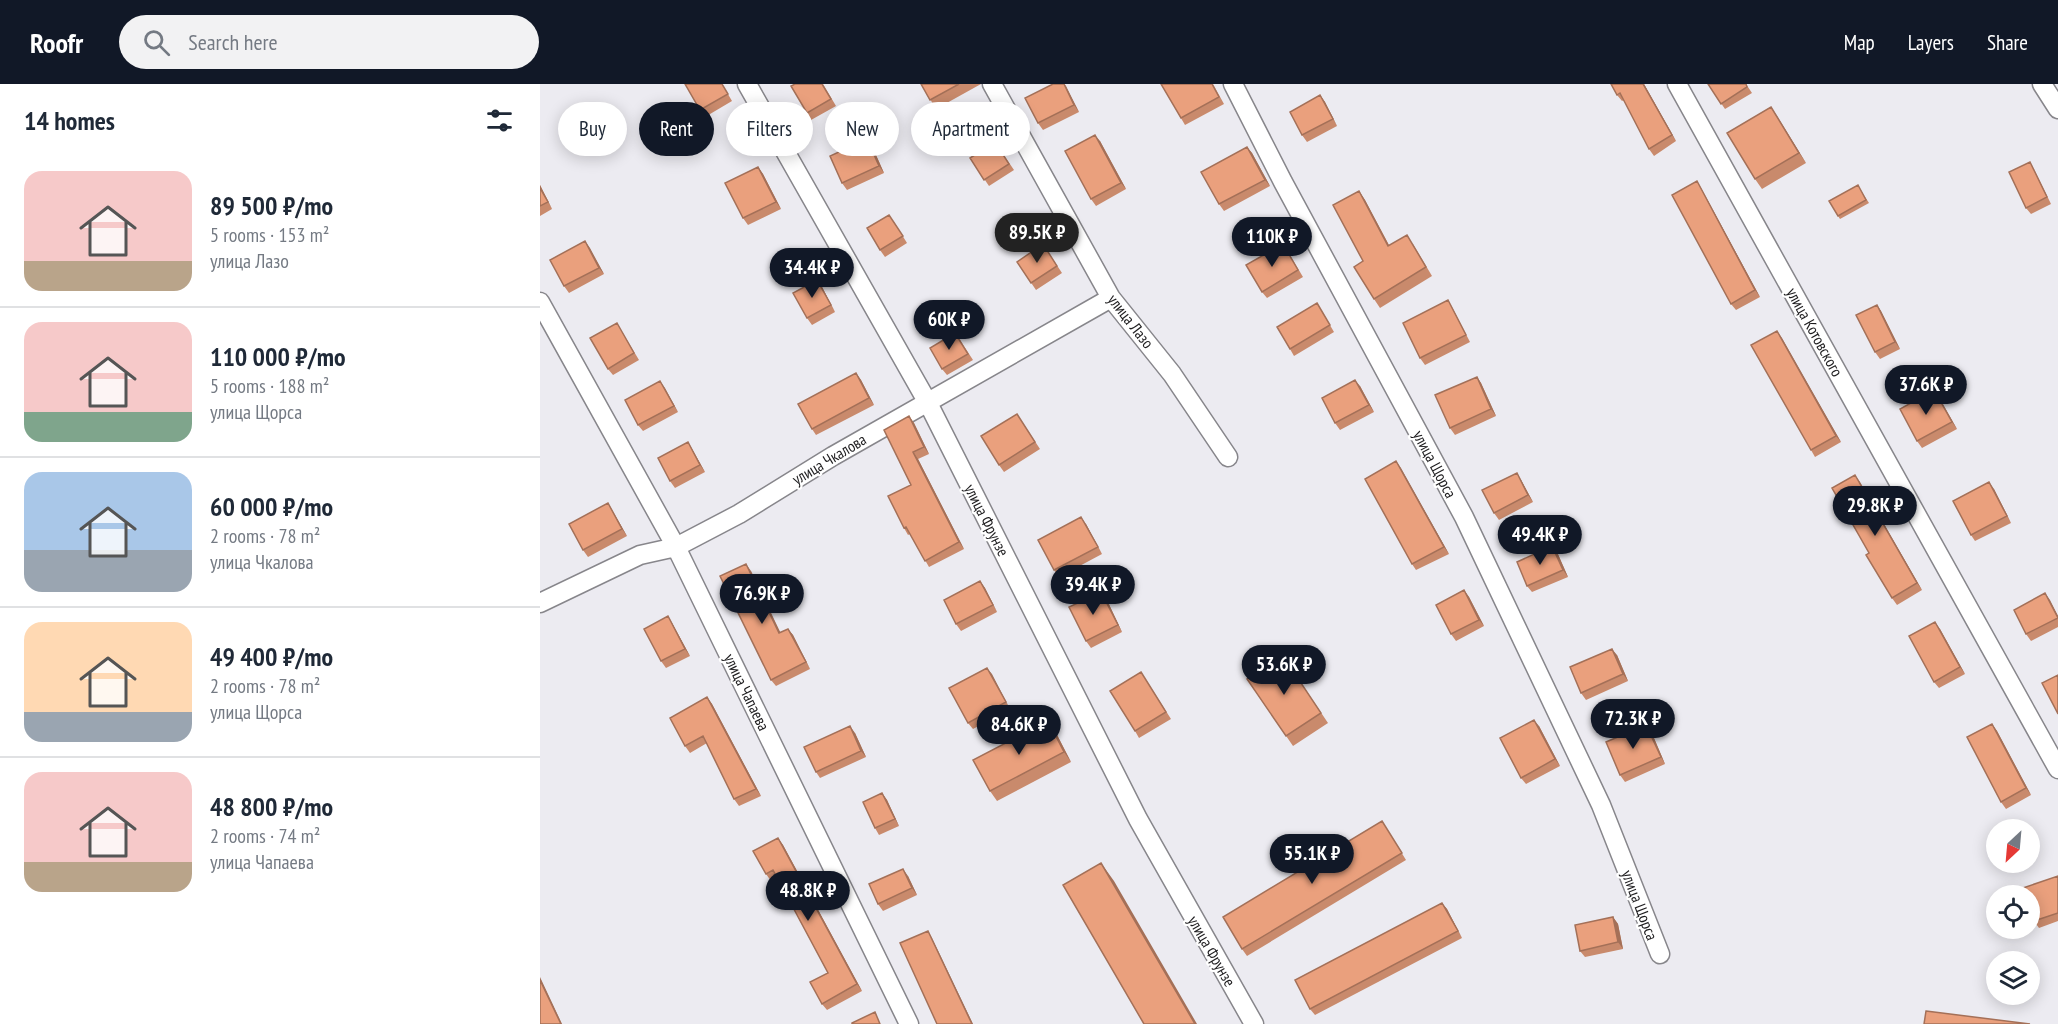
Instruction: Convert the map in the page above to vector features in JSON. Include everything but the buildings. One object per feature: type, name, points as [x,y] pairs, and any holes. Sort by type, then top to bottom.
[{"type":"street","name":"улица Фрунзе","points":[[747,84],[928,404],[1138,819],[1254,1024]]},
{"type":"street","name":"улица Лазо","points":[[992,84],[1111,298],[1172,374],[1228,457]]},
{"type":"street","name":"улица Щорса","points":[[1233,84],[1283,183],[1464,517],[1601,805],[1660,954]]},
{"type":"street","name":"улица Котовского","points":[[1677,84],[2058,770]]},
{"type":"street","points":[[2042,84],[2058,109]]},
{"type":"street","name":"улица Чкалова","points":[[540,603],[640,555],[676,547],[740,514],[833,456],[1111,298]]},
{"type":"street","name":"улица Чапаева","points":[[540,302],[676,547],[909,1024]]}]
